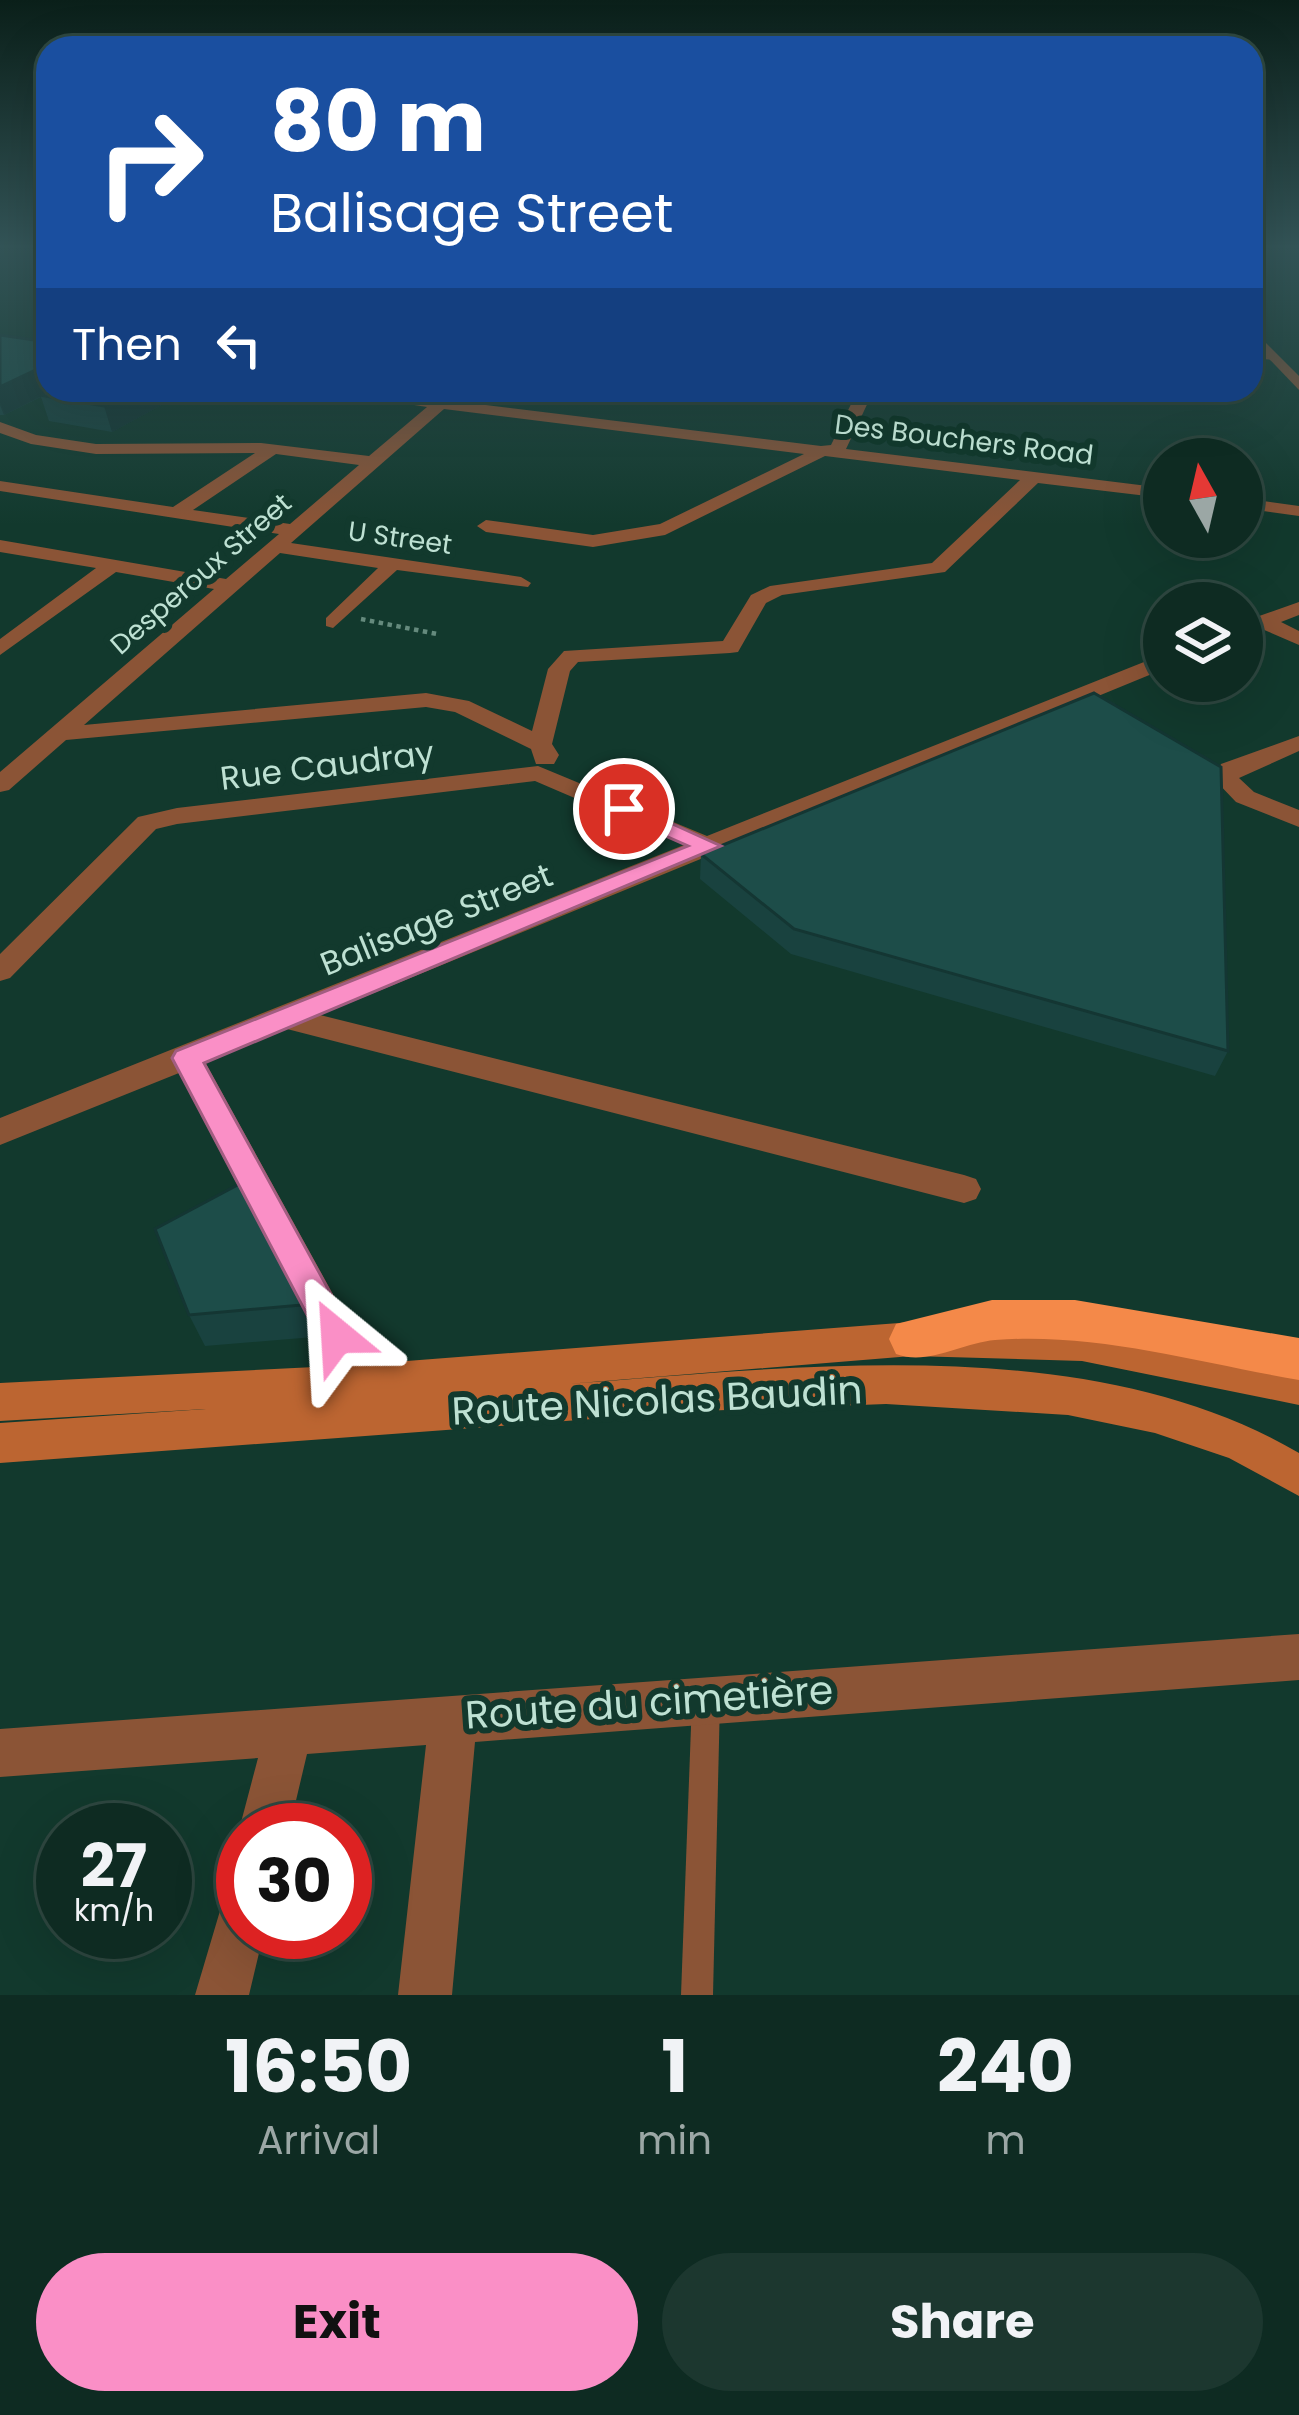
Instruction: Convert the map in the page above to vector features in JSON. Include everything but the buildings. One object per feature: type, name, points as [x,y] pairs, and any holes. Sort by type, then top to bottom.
[{"type":"highway","points":[[912,1339],[992,1320],[1075,1320],[1299,1359]]},
{"type":"main road","name":"Route Nicolas Baudin","points":[[0,1402],[355,1383],[912,1339],[1082,1344],[1299,1388]]},
{"type":"main road","name":"Route Nicolas Baudin","points":[[0,1443],[684,1395],[934,1386],[1055,1392],[1160,1415],[1238,1442],[1299,1477]]},
{"type":"street","points":[[1263,345],[1299,385]]},
{"type":"street","name":"Des Bouchers Road","points":[[417,402],[1143,490]]},
{"type":"street","points":[[486,526],[593,541],[665,529],[832,450],[859,402]]},
{"type":"street","name":"Desperoux Street","points":[[0,785],[439,405]]},
{"type":"street","points":[[0,428],[18,436],[127,452],[272,449],[373,462]]},
{"type":"street","points":[[0,444],[18,436]]},
{"type":"street","points":[[177,512],[272,449]]},
{"type":"street","points":[[540,744],[559,669],[572,656],[730,647],[758,599],[777,590],[938,568],[1035,476]]},
{"type":"street","points":[[0,486],[292,530]]},
{"type":"street","points":[[1263,506],[1299,511]]},
{"type":"street","points":[[0,546],[226,585]]},
{"type":"street","name":"U Street","points":[[272,546],[520,583]]},
{"type":"street","points":[[0,649],[114,564]]},
{"type":"street","points":[[336,619],[393,564]]},
{"type":"street","points":[[1263,621],[1299,608]]},
{"type":"street","points":[[0,617],[34,623]]},
{"type":"street","points":[[1263,628],[1299,639]]},
{"type":"street","name":"Balisage Street","points":[[0,1132],[1143,670]]},
{"type":"street","points":[[59,734],[400,699],[461,706],[540,744],[547,754],[538,773],[709,846]]},
{"type":"street","points":[[1299,743],[1230,770],[1226,779],[1245,797],[1299,819]]},
{"type":"street","name":"Rue Caudray","points":[[0,971],[147,823],[538,773]]},
{"type":"street","points":[[288,1018],[964,1189]]},
{"type":"street","points":[[187,1058],[337,1336]]},
{"type":"street","name":"Route du cimetière","points":[[0,1753],[1299,1657]]},
{"type":"street","points":[[425,1995],[453,1716]]},
{"type":"street","points":[[271,1803],[289,1730]]},
{"type":"street","points":[[222,1995],[231,1959]]},
{"type":"lane","points":[[1263,357],[1274,357]]},
{"type":"lane","points":[[697,1995],[706,1698]]},
{"type":"path","points":[[336,619],[437,634]]},
{"type":"route","points":[[337,1336],[187,1058],[709,846],[624,809]]}]
